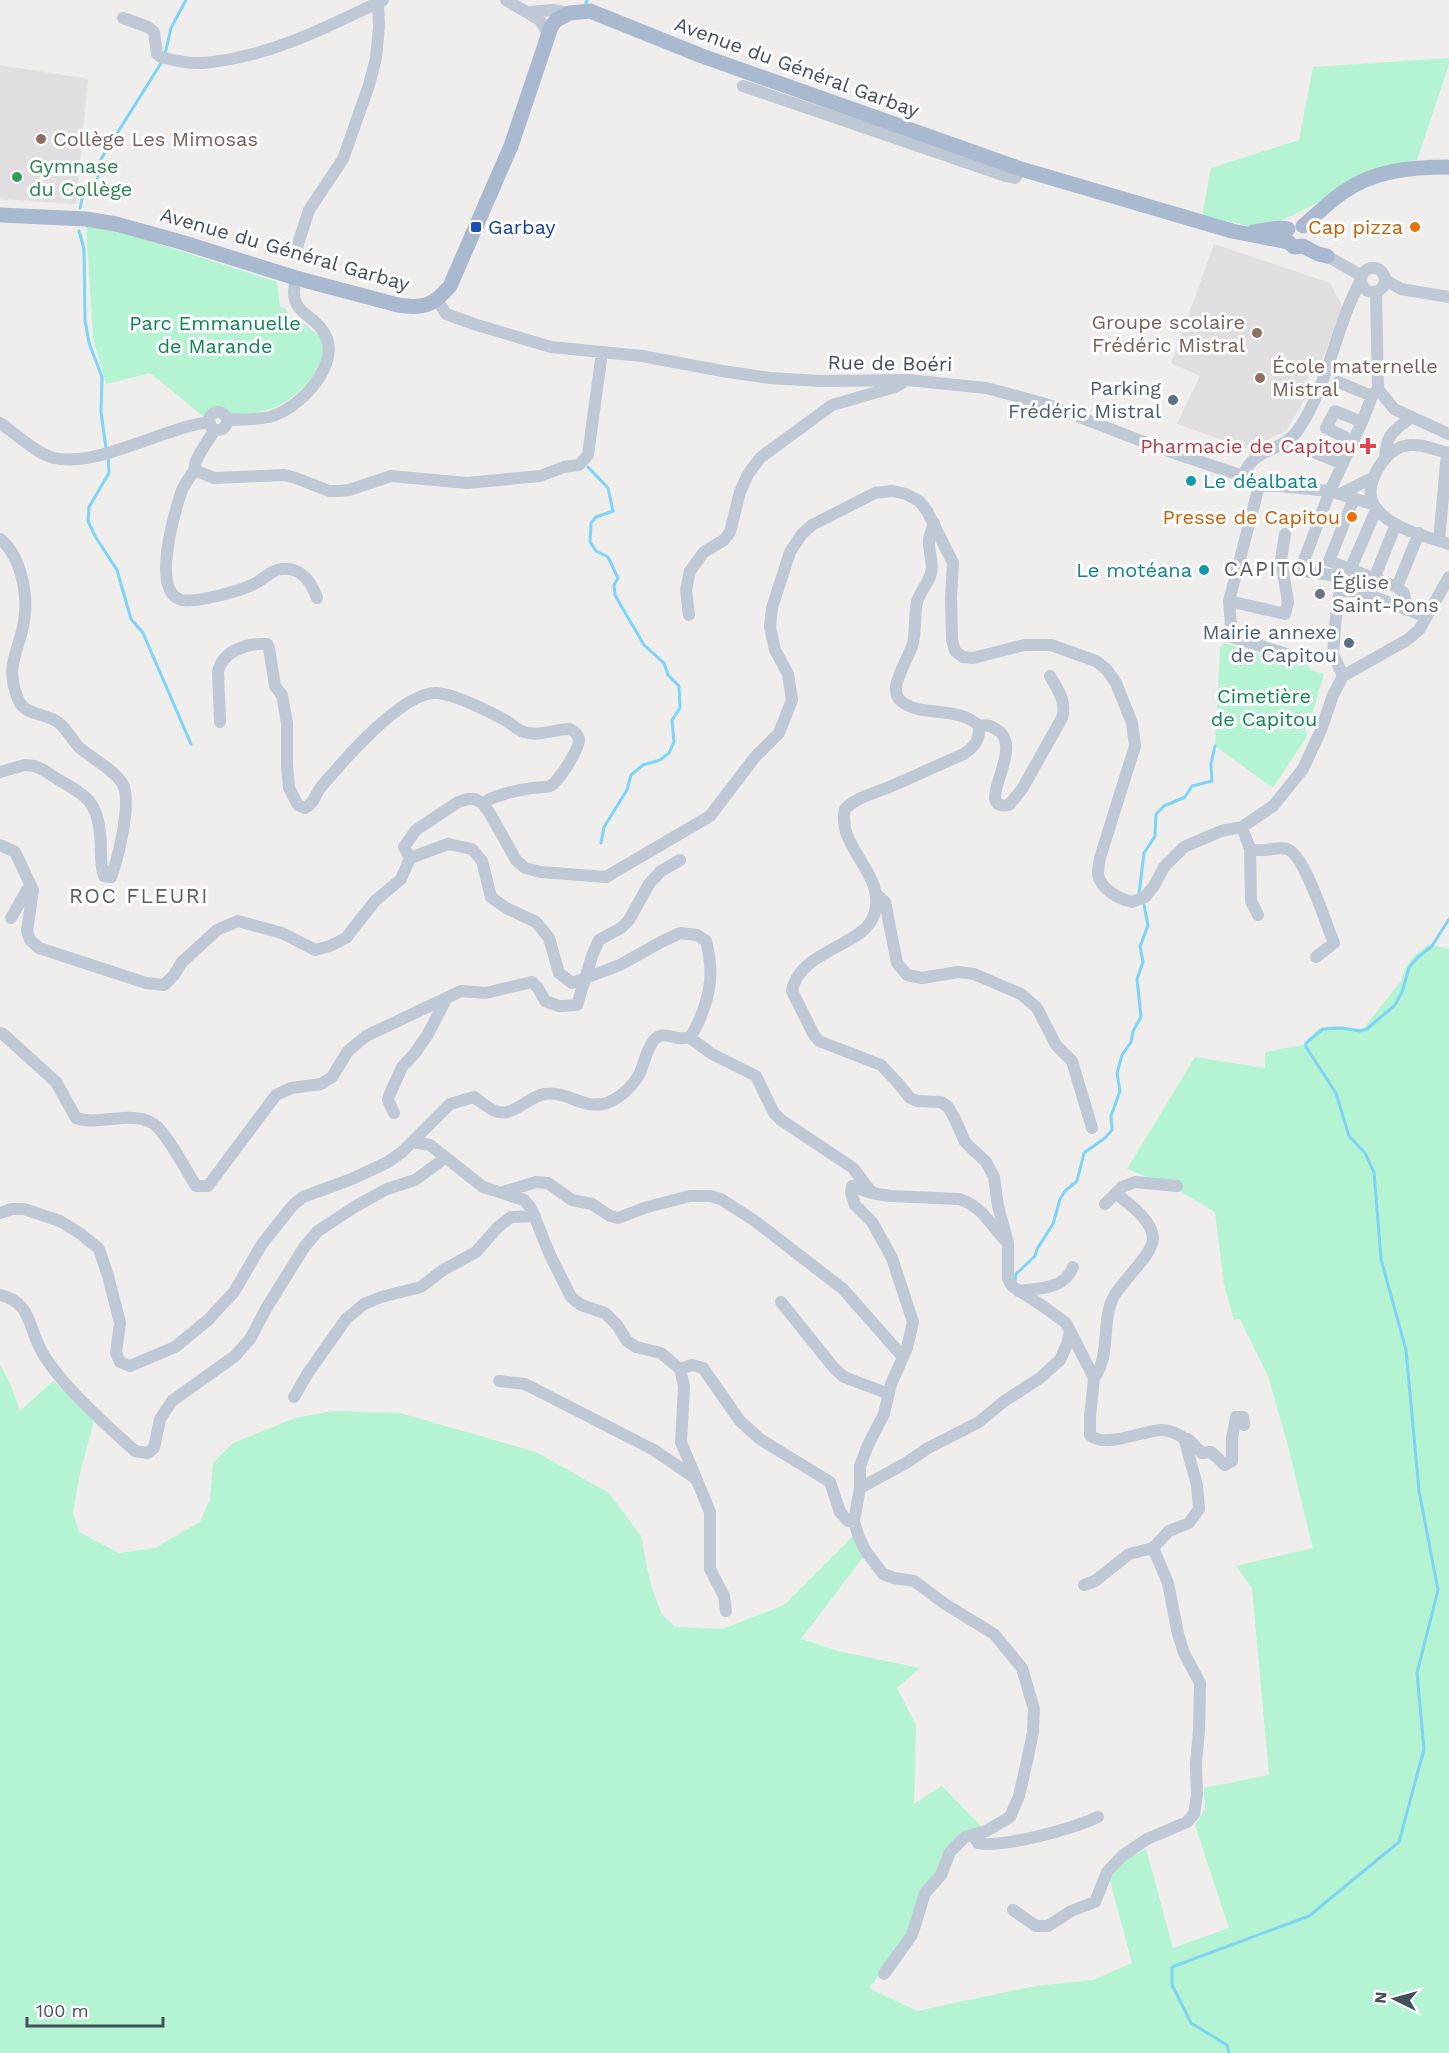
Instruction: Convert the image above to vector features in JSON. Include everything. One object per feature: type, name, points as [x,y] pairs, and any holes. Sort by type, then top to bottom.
[{"type":"main road","name":"Avenue du Général Garbay","points":[[570,13],[590,11],[702,56],[1021,169],[1232,231],[1265,231],[1278,226],[1295,236]]},
{"type":"main road","points":[[436,299],[450,286],[512,146],[548,34],[556,20],[570,13]]},
{"type":"main road","points":[[1327,256],[1318,254],[1295,236],[1342,193],[1384,173],[1400,169],[1449,167]]},
{"type":"main road","points":[[1421,168],[1449,176]]},
{"type":"main road","name":"Avenue du Général Garbay","points":[[0,215],[86,219],[116,224],[296,278],[398,305],[421,307],[436,299]]},
{"type":"street","points":[[506,0],[540,20],[548,34]]},
{"type":"street","points":[[123,18],[148,27],[154,32],[157,54],[164,58],[201,63],[262,52],[321,31],[381,1]]},
{"type":"street","points":[[294,256],[309,210],[344,159],[376,58],[381,1]]},
{"type":"street","points":[[528,12],[553,10],[570,13]]},
{"type":"street","points":[[743,86],[1006,176],[1015,178],[1021,169]]},
{"type":"street","points":[[1243,476],[1248,464],[1255,458],[1289,439],[1297,431],[1324,376],[1353,294],[1361,278],[1367,270],[1375,268],[1382,271],[1385,280],[1383,287],[1376,292],[1366,290],[1361,278],[1327,256]]},
{"type":"street","points":[[0,423],[52,458],[68,460],[106,453],[212,426],[223,429],[227,420],[270,417],[289,408],[308,392],[322,374],[330,353],[328,340],[323,330],[299,310],[296,304],[294,287],[296,278]]},
{"type":"street","points":[[1385,280],[1401,289],[1449,297]]},
{"type":"street","points":[[1343,676],[1334,654],[1337,603],[1341,589],[1337,576],[1304,571],[1303,563],[1335,492],[1343,464],[1375,392],[1376,292]]},
{"type":"street","name":"Rue de Boéri","points":[[436,299],[446,314],[551,347],[642,356],[770,378],[820,381],[902,380],[986,388],[1046,404],[1147,443],[1243,476],[1259,486],[1335,492],[1354,498],[1374,507],[1396,524],[1444,542]]},
{"type":"street","points":[[194,470],[214,478],[284,475],[329,490],[339,491],[349,490],[391,476],[467,483],[540,476],[564,467],[579,465],[588,455],[602,352]]},
{"type":"street","points":[[689,615],[686,590],[690,571],[704,552],[724,540],[730,532],[740,492],[748,474],[760,458],[832,405],[895,387],[902,383],[902,380]]},
{"type":"street","points":[[1338,382],[1375,392],[1394,410],[1449,434]]},
{"type":"street","points":[[1353,441],[1326,428],[1335,411],[1362,422]]},
{"type":"street","points":[[1350,570],[1374,507],[1370,491],[1374,477],[1384,459],[1390,433],[1410,418]]},
{"type":"street","points":[[212,426],[183,490],[171,533],[166,573],[167,586],[171,594],[182,600],[241,591],[273,571],[282,569],[295,570],[307,577],[317,598]]},
{"type":"street","points":[[1384,459],[1403,446],[1423,445],[1448,453],[1444,542]]},
{"type":"street","points":[[1308,450],[1343,464]]},
{"type":"street","points":[[1335,492],[1374,477]]},
{"type":"street","points":[[1259,486],[1229,601],[1232,637],[1296,657],[1313,658],[1334,654]]},
{"type":"street","points":[[410,858],[404,847],[416,830],[458,802],[468,799],[475,799],[482,803],[516,860],[525,868],[541,872],[606,877],[710,816],[755,757],[779,733],[792,700],[788,674],[775,650],[770,627],[772,608],[790,552],[802,534],[813,525],[875,493],[892,491],[906,494],[919,501],[934,523],[953,563],[951,598],[952,640],[955,651],[963,657],[973,658],[1024,645],[1051,645],[1096,661],[1107,669],[1116,683],[1131,723],[1135,746],[1100,858],[1098,874],[1102,884],[1115,896],[1132,902],[1145,897],[1164,867],[1184,847],[1221,831],[1242,827],[1273,806],[1303,769],[1322,730],[1333,695],[1343,676],[1407,640],[1419,630],[1449,577]]},
{"type":"street","points":[[1354,498],[1329,561],[1397,587],[1404,593],[1407,609]]},
{"type":"street","points":[[934,523],[928,542],[932,559],[931,574],[916,603],[916,631],[913,645],[894,686],[896,696],[912,707],[971,718],[979,726],[980,738],[973,748],[964,754],[865,795],[845,808],[844,827],[848,839],[873,881],[876,894],[873,918],[865,928],[815,959],[799,975],[793,984],[792,991],[819,1041],[881,1065],[910,1098],[917,1101],[934,1100],[948,1107],[965,1142],[981,1155],[991,1169],[1008,1243],[1008,1279],[1018,1291],[1066,1323],[1094,1378]]},
{"type":"street","points":[[1374,579],[1396,524]]},
{"type":"street","points":[[1397,587],[1419,533]]},
{"type":"street","points":[[1229,601],[1286,614],[1288,602],[1281,560],[1285,534]]},
{"type":"street","points":[[0,539],[18,563],[25,598],[25,615],[11,668],[12,684],[19,703],[28,711],[60,723],[78,746],[123,783],[127,796],[121,837],[111,877],[104,876],[101,867],[101,835],[98,816],[85,795],[34,766],[13,767],[0,772]]},
{"type":"street","points":[[1341,589],[1367,594],[1426,617]]},
{"type":"street","points":[[220,722],[219,665],[242,647],[267,644],[275,686],[282,695],[288,723],[289,789],[298,806],[305,808],[313,803],[320,788],[359,745],[397,710],[417,696],[436,693],[451,695],[507,721],[521,731],[540,735],[570,729],[578,736],[577,748],[558,781],[553,785],[519,790],[482,803]]},
{"type":"street","points":[[979,726],[988,724],[1003,734],[1006,741],[1002,774],[994,795],[996,802],[1000,805],[1009,805],[1022,789],[1064,712],[1063,701],[1050,676]]},
{"type":"street","points":[[1242,827],[1250,849],[1251,901],[1258,915]]},
{"type":"street","points":[[0,845],[15,852],[33,890],[27,931],[30,940],[39,948],[146,983],[164,985],[182,962],[217,930],[238,921],[282,933],[315,950],[330,946],[346,938],[375,901],[401,879],[410,858],[448,844],[472,849],[482,861],[491,897],[506,908],[536,922],[549,938],[559,973],[572,983],[620,965],[680,933],[696,935],[706,941],[710,957],[711,979],[708,1000],[694,1032],[681,1038],[664,1034],[657,1037],[651,1043],[639,1074],[628,1089],[614,1100],[602,1104],[588,1104],[547,1093],[537,1096],[510,1112],[502,1113],[474,1097],[450,1104],[412,1142],[387,1162],[298,1201],[262,1244],[234,1292],[208,1320],[175,1347],[130,1366],[120,1362],[116,1353],[120,1323],[99,1249],[60,1221],[24,1209],[12,1209],[0,1213]]},
{"type":"street","points":[[1250,849],[1260,852],[1288,849],[1306,869],[1334,943],[1316,957]]},
{"type":"street","points":[[0,1033],[56,1082],[76,1118],[84,1121],[131,1117],[154,1124],[165,1136],[196,1186],[208,1186],[276,1095],[291,1088],[321,1084],[332,1077],[348,1051],[366,1036],[461,991],[485,993],[532,982],[545,1001],[559,1006],[577,1005],[599,940],[621,928],[649,884],[661,871],[680,860]]},
{"type":"street","points":[[11,918],[27,890],[33,890]]},
{"type":"street","points":[[876,894],[885,902],[897,963],[907,975],[922,978],[958,972],[974,974],[1021,994],[1037,1008],[1056,1045],[1072,1061],[1092,1128]]},
{"type":"street","points":[[394,1113],[388,1100],[402,1067],[428,1034],[447,998]]},
{"type":"street","points":[[689,1036],[712,1054],[756,1076],[774,1113],[853,1168],[872,1193]]},
{"type":"street","points":[[412,1142],[429,1145],[483,1186],[524,1200],[535,1216],[550,1255],[572,1297],[581,1305],[605,1313],[617,1324],[627,1341],[636,1347],[661,1353],[680,1369],[684,1386],[681,1442],[710,1512],[710,1569],[724,1596],[726,1611]]},
{"type":"street","points":[[0,1295],[13,1298],[23,1308],[42,1352],[73,1391],[135,1451],[148,1453],[154,1448],[160,1419],[172,1401],[235,1356],[250,1339],[267,1306],[305,1246],[318,1231],[387,1189],[415,1180],[445,1158]]},
{"type":"street","points":[[501,1193],[536,1182],[548,1183],[572,1200],[586,1202],[613,1218],[690,1196],[710,1196],[721,1199],[755,1221],[843,1289],[903,1357]]},
{"type":"street","points":[[1105,1204],[1122,1187],[1135,1182],[1177,1186]]},
{"type":"street","points":[[884,1974],[912,1935],[925,1893],[941,1875],[950,1852],[965,1837],[986,1832],[1010,1817],[1019,1796],[1033,1732],[1034,1709],[1022,1668],[994,1634],[945,1604],[914,1581],[883,1574],[865,1550],[858,1535],[854,1521],[860,1488],[860,1466],[884,1414],[913,1323],[886,1245],[872,1222],[855,1204],[850,1189],[852,1186],[890,1196],[959,1199],[970,1202],[978,1207],[1008,1243]]},
{"type":"street","points":[[1116,1193],[1143,1218],[1153,1238],[1150,1252],[1130,1273],[1113,1299],[1101,1365],[1094,1378],[1089,1430],[1094,1439],[1112,1440],[1160,1430],[1173,1431],[1189,1439],[1202,1453],[1211,1452],[1225,1465],[1232,1461],[1232,1438],[1236,1417],[1243,1417],[1244,1425]]},
{"type":"street","points":[[294,1397],[346,1319],[364,1304],[381,1297],[421,1287],[443,1270],[476,1252],[498,1227],[511,1218],[535,1216]]},
{"type":"street","points":[[1018,1291],[1058,1285],[1067,1278],[1073,1267]]},
{"type":"street","points":[[781,1302],[834,1368],[844,1377],[889,1394]]},
{"type":"street","points":[[860,1488],[928,1448],[979,1422],[1003,1402],[1040,1378],[1060,1360],[1070,1331]]},
{"type":"street","points":[[680,1369],[692,1365],[704,1368],[740,1421],[760,1439],[830,1482],[840,1512],[848,1521],[854,1521]]},
{"type":"street","points":[[499,1381],[525,1384],[654,1450],[695,1478]]},
{"type":"street","points":[[1084,1586],[1095,1581],[1129,1554],[1153,1548],[1169,1531],[1189,1523],[1199,1509],[1197,1485],[1184,1438]]},
{"type":"street","points":[[1014,1910],[1036,1926],[1048,1926],[1071,1911],[1095,1902],[1107,1872],[1122,1856],[1147,1839],[1187,1822],[1194,1814],[1197,1795],[1196,1763],[1200,1683],[1184,1653],[1168,1583],[1153,1548]]},
{"type":"street","points":[[973,1835],[978,1843],[987,1845],[1012,1841],[1098,1817]]},
{"type":"shaded area","name":"Collège Les Mimosas","points":[[0,65],[88,79],[76,204],[0,199]]},
{"type":"shaded area","name":"Groupe scolaire Frédéric Mistral","points":[[1214,244],[1330,283],[1342,306],[1322,361],[1312,364],[1307,376],[1313,386],[1286,431],[1248,449],[1177,424],[1200,376],[1171,363]]},
{"type":"green space","points":[[1449,58],[1449,65],[1417,160],[1398,164],[1274,224],[1249,226],[1202,216],[1211,168],[1299,140],[1313,67]]},
{"type":"green space","name":"Parc Emmanuelle de Marande","points":[[86,225],[141,238],[277,282],[280,307],[285,308],[291,318],[303,323],[322,338],[324,350],[318,369],[298,392],[281,404],[272,409],[241,415],[203,416],[150,373],[106,384],[93,338]]},
{"type":"green space","name":"Cimetière de Capitou","points":[[1224,643],[1300,666],[1306,661],[1311,670],[1324,674],[1305,732],[1307,733],[1306,738],[1273,788],[1215,746],[1220,648]]},
{"type":"green space","points":[[1429,944],[1449,949],[1449,2053],[0,2053],[0,1365],[10,1383],[20,1411],[53,1381],[95,1416],[80,1473],[73,1512],[79,1532],[119,1553],[155,1548],[200,1522],[210,1499],[213,1463],[233,1443],[295,1418],[333,1411],[400,1413],[536,1452],[609,1493],[641,1536],[650,1582],[661,1613],[675,1627],[723,1629],[784,1605],[852,1537],[864,1556],[801,1639],[838,1651],[920,1668],[897,1688],[916,1725],[914,1804],[942,1786],[982,1827],[947,1853],[908,1937],[869,1988],[917,2011],[1035,1986],[1093,1980],[1132,1963],[1109,1877],[1127,1859],[1146,1849],[1173,1948],[1229,1928],[1195,1825],[1205,1809],[1204,1788],[1269,1775],[1252,1588],[1236,1566],[1313,1548],[1268,1376],[1240,1319],[1234,1320],[1224,1285],[1215,1212],[1174,1188],[1127,1169],[1195,1057],[1265,1068],[1265,1052],[1303,1045],[1319,1028],[1335,1026],[1363,1029],[1401,981],[1405,968],[1414,956]]},
{"type":"waterway","points":[[165,54],[171,28],[186,0]]},
{"type":"waterway","points":[[80,208],[83,195],[97,181],[101,159],[163,60]]},
{"type":"waterway","points":[[79,231],[84,249],[85,320],[89,343],[102,377],[101,412],[106,448]]},
{"type":"waterway","points":[[108,455],[109,473],[89,507],[88,521],[117,570],[131,619],[143,633],[191,744]]},
{"type":"waterway","points":[[588,467],[608,488],[613,511],[596,517],[591,523],[590,542],[596,551],[608,557],[618,578],[614,585],[615,595],[644,645],[664,663],[668,675],[679,686],[680,708],[672,720],[674,742],[669,753],[660,760],[643,765],[631,775],[627,790],[604,827],[601,843]]},
{"type":"waterway","points":[[1139,894],[1144,853],[1155,836],[1156,814],[1164,806],[1185,797],[1192,786],[1212,781],[1211,764],[1215,746]]},
{"type":"waterway","points":[[1015,1281],[1016,1274],[1035,1256],[1053,1224],[1060,1199],[1065,1191],[1077,1181],[1084,1153],[1112,1130],[1111,1116],[1120,1091],[1117,1073],[1122,1055],[1131,1042],[1133,1031],[1141,1017],[1137,979],[1143,962],[1140,947],[1148,925],[1144,905]]},
{"type":"waterway","points":[[1229,2053],[1227,2045],[1191,2023],[1172,1985],[1172,1967],[1309,1916],[1399,1842],[1424,1749],[1417,1673],[1438,1590],[1419,1491],[1406,1350],[1381,1259],[1374,1172],[1365,1153],[1349,1136],[1336,1093],[1306,1047],[1306,1043],[1323,1029],[1342,1028],[1360,1031],[1367,1029],[1395,1005],[1402,992],[1409,968],[1432,946],[1449,919]]},
{"type":"place","name":"Collège Les Mimosas","points":[[41,139]]},
{"type":"place","name":"Gymnase du Collège","points":[[17,177]]},
{"type":"place","name":"Garbay","points":[[476,227]]},
{"type":"place","name":"Cap pizza","points":[[1415,227]]},
{"type":"place","name":"Groupe scolaire Frédéric Mistral","points":[[1257,333]]},
{"type":"place","name":"École maternelle Mistral","points":[[1260,378]]},
{"type":"place","name":"Parking Frédéric Mistral","points":[[1173,400]]},
{"type":"place","name":"Pharmacie de Capitou","points":[[1368,446]]},
{"type":"place","name":"Le déalbata","points":[[1191,481]]},
{"type":"place","name":"Presse de Capitou","points":[[1352,517]]},
{"type":"place","name":"Le motéana","points":[[1204,570]]},
{"type":"place","name":"Église Saint-Pons","points":[[1320,594]]},
{"type":"place","name":"Mairie annexe de Capitou","points":[[1349,643]]},
{"type":"district","name":"CAPITOU","points":[[1274,568]]},
{"type":"district","name":"ROC FLEURI","points":[[139,895]]}]
